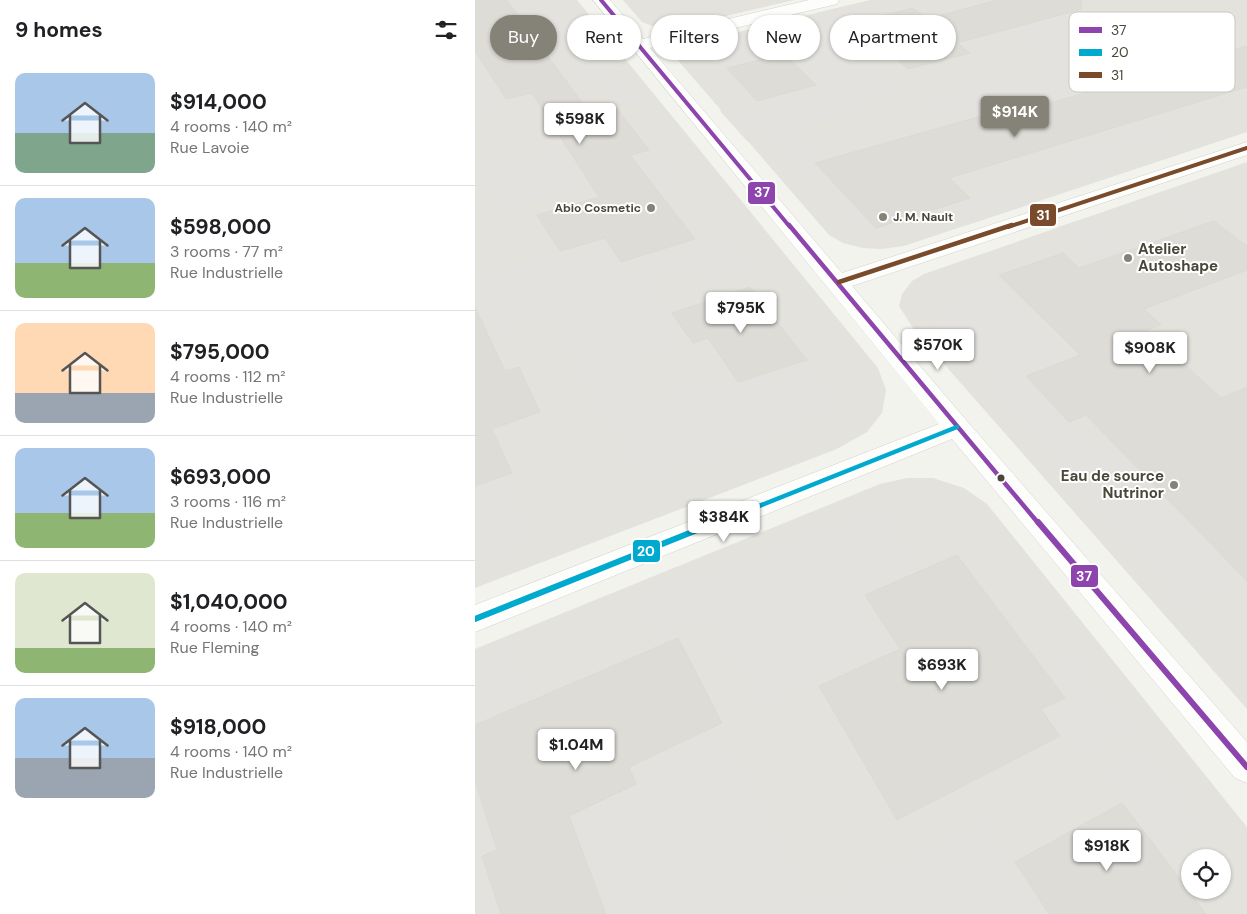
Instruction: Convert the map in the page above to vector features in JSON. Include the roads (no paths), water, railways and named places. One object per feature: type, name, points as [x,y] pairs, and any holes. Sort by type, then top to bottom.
[{"type":"street","points":[[601,0],[614,15]]},
{"type":"street","points":[[641,45],[831,0]]},
{"type":"street","points":[[641,47],[839,282],[957,427],[1247,767]]},
{"type":"street","points":[[839,282],[1247,148]]},
{"type":"street","points":[[475,619],[957,427]]},
{"type":"place","name":"Abio Cosmetic","points":[[651,208]]},
{"type":"place","name":"J. M. Nault","points":[[883,217]]},
{"type":"place","name":"Atelier Autoshape","points":[[1128,258]]},
{"type":"place","name":"Eau de source Nutrinor","points":[[1174,485]]}]
